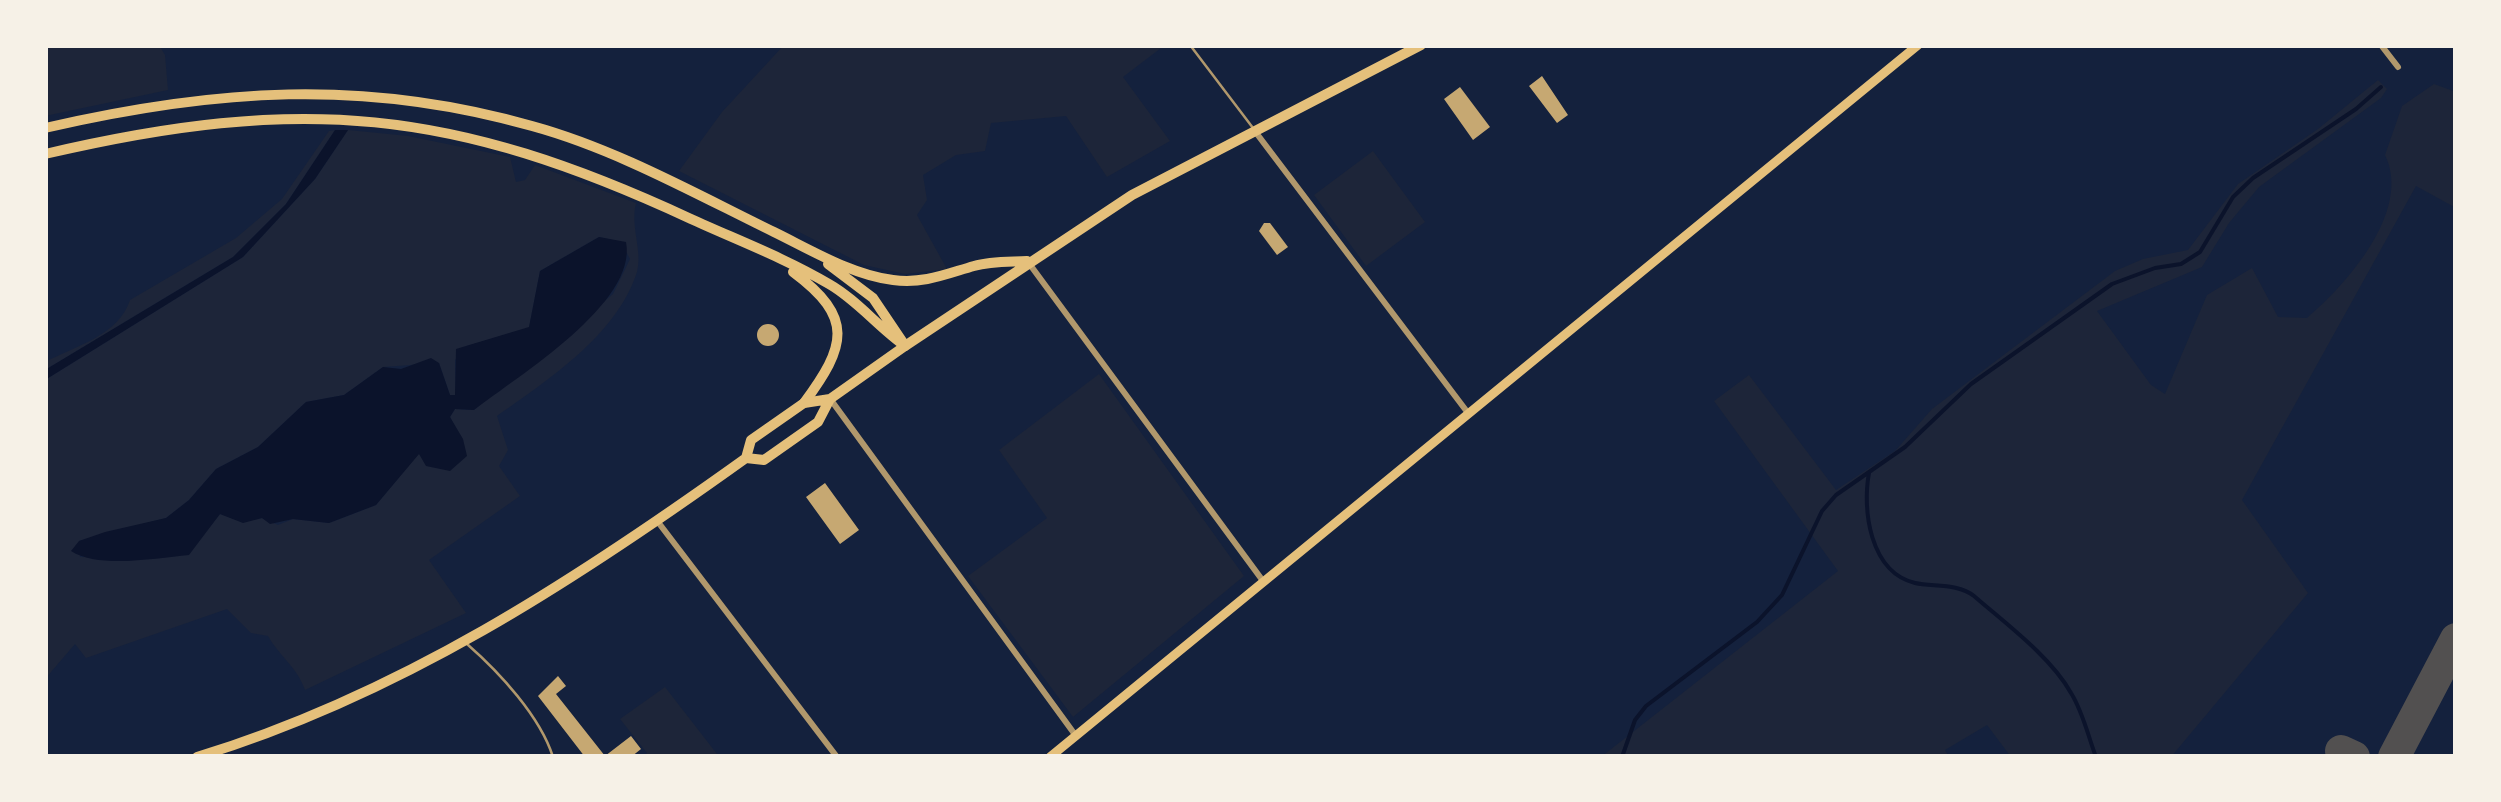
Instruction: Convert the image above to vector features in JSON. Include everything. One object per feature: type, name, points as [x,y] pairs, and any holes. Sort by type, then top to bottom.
[{"type":"main road","points":[[804,402],[830,398],[1027,261],[1132,194],[1420,45]]},
{"type":"main road","points":[[1050,757],[1905,49],[1918,45]]},
{"type":"main road","points":[[45,128],[177,101],[247,93],[347,92],[402,99],[533,126],[604,152],[868,275],[891,280],[929,280],[978,264],[1027,261]]},
{"type":"main road","points":[[45,154],[215,121],[320,116],[399,124],[524,150],[595,175],[829,284],[904,346]]},
{"type":"main road","points":[[788,239],[862,288],[888,316],[904,346]]},
{"type":"main road","points":[[198,757],[336,705],[465,642],[552,592],[746,458],[751,440],[804,402],[835,355],[838,322],[826,298],[772,256]]},
{"type":"main road","points":[[746,458],[764,460],[818,422],[830,398]]},
{"type":"street","points":[[2381,45],[2398,68]]},
{"type":"street","points":[[1254,129],[1468,413]]},
{"type":"street","points":[[1027,261],[1263,581]]},
{"type":"street","points":[[830,398],[1076,736]]},
{"type":"street","points":[[658,522],[837,757]]},
{"type":"lane","points":[[1190,45],[1254,129]]},
{"type":"lane","points":[[465,642],[490,664],[548,742],[553,757]]},
{"type":"shaded area","points":[[45,45],[159,45],[165,55],[168,90],[45,116]]},
{"type":"shaded area","points":[[784,45],[1165,45],[1123,77],[1170,141],[1107,177],[1066,116],[991,123],[985,151],[956,155],[923,175],[927,200],[917,215],[947,269],[905,274],[864,265],[679,171],[722,112]]},
{"type":"shaded area","points":[[2378,80],[2387,89],[2381,98],[2259,187],[2229,223],[2202,267],[2097,311],[2151,385],[2165,394],[2207,295],[2252,268],[2278,317],[2307,318],[2357,266],[2383,222],[2391,176],[2385,155],[2402,106],[2434,84],[2456,92],[2456,208],[2416,186],[2242,500],[2308,593],[2171,757],[2011,757],[1987,725],[1945,750],[1949,757],[1601,757],[1838,571],[1714,401],[1749,375],[1836,490],[1895,451],[1932,409],[2115,271],[2143,259],[2188,250],[2238,184],[2318,129]]},
{"type":"shaded area","points":[[335,130],[286,204],[233,257],[45,370],[45,362],[106,331],[130,300],[236,238],[282,199],[329,131]]},
{"type":"shaded area","points":[[335,130],[348,130],[315,179],[243,257],[45,380],[45,370],[233,257],[286,204]]},
{"type":"shaded area","points":[[348,130],[408,136],[510,157],[516,182],[525,180],[535,165],[636,203],[637,272],[614,316],[579,354],[497,416],[508,450],[499,466],[520,496],[429,560],[466,613],[305,690],[268,636],[251,633],[227,609],[86,658],[75,644],[45,679],[45,380],[243,257],[315,179]],"holes":[[[599,237],[621,242],[630,259],[613,294],[474,410],[455,409],[450,417],[455,427],[419,453],[376,505],[329,523],[293,519],[278,525],[262,518],[243,522],[220,514],[194,545],[156,558],[80,557],[79,541],[166,518],[189,500],[216,469],[258,447],[306,402],[344,395],[383,367],[439,363],[450,395],[456,396],[455,360],[467,346],[529,328],[540,271]]]},
{"type":"shaded area","points":[[1373,151],[1425,222],[1366,266],[1314,195]]},
{"type":"shaded area","points":[[599,237],[626,242],[625,265],[614,289],[595,313],[545,358],[474,410],[455,409],[450,417],[463,439],[467,456],[450,471],[426,466],[419,454],[376,505],[329,523],[293,519],[270,524],[262,518],[243,523],[220,514],[189,555],[112,561],[71,551],[79,541],[166,518],[189,500],[216,469],[258,447],[306,402],[344,395],[383,367],[401,369],[431,358],[439,363],[450,395],[455,395],[456,349],[529,327],[540,271]]},
{"type":"shaded area","points":[[1099,374],[1244,576],[1073,717],[968,576],[1047,518],[999,450]]},
{"type":"shaded area","points":[[665,687],[717,754],[713,757],[643,757],[647,753],[620,719]]},
{"type":"building","points":[[1542,76],[1568,115],[1557,123],[1529,86]]},
{"type":"building","points":[[1460,87],[1490,127],[1473,140],[1444,99]]},
{"type":"building","points":[[1264,223],[1270,223],[1288,247],[1277,255],[1259,231]]},
{"type":"building","points":[[768,324],[776,327],[776,343],[768,346],[760,343],[757,335],[760,327]]},
{"type":"building","points":[[825,483],[859,530],[840,544],[806,497]]},
{"type":"building","points":[[558,676],[566,686],[556,694],[605,756],[631,736],[641,749],[631,757],[585,757],[538,696]]},
{"type":"waterway","points":[[1622,757],[1635,720],[1646,706],[1757,622],[1782,595],[1822,511],[1836,495],[1905,447],[1971,384],[2112,284],[2155,268],[2181,264],[2200,252],[2233,197],[2253,178],[2356,109],[2381,87]]},
{"type":"waterway","points":[[1869,473],[1867,504],[1872,538],[1888,566],[1915,583],[1968,592],[2027,641],[2071,693],[2096,757]]},
{"type":"taxiway","points":[[2394,757],[2456,639]]},
{"type":"taxiway","points":[[2341,751],[2354,757]]}]
